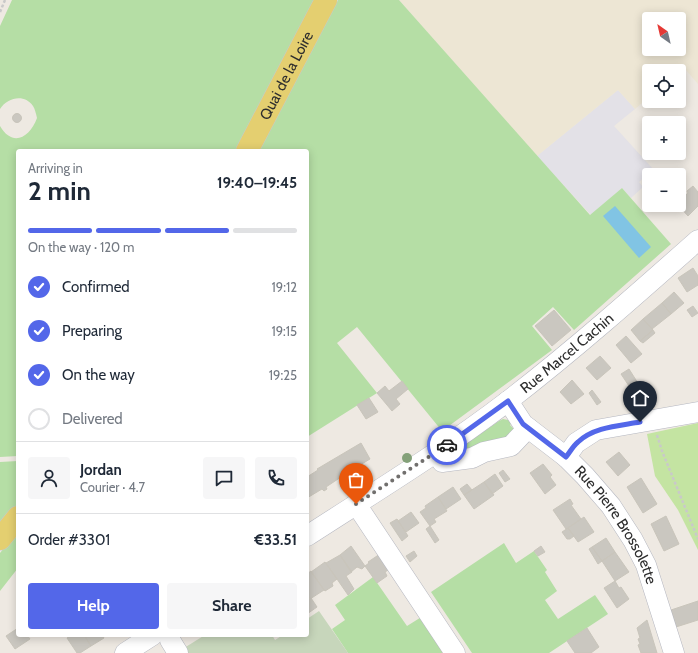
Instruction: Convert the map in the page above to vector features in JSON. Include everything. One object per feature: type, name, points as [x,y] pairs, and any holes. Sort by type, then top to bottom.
[{"type":"main road","name":"Quai de la Loire","points":[[248,149],[326,0]]},
{"type":"main road","points":[[0,539],[16,519]]},
{"type":"street","name":"Rue Marcel Cachin","points":[[309,535],[427,459],[508,401],[570,352],[698,240]]},
{"type":"street","name":"Rue Pierre Brossolette","points":[[508,401],[520,421],[566,457],[611,506],[633,540],[646,565],[674,653]]},
{"type":"street","points":[[566,457],[576,443],[596,430],[698,412]]},
{"type":"street","points":[[442,462],[472,458],[484,452],[511,446],[528,428]]},
{"type":"street","points":[[356,504],[455,653]]},
{"type":"street","points":[[125,653],[167,643]]},
{"type":"path","points":[[0,12],[5,0]]},
{"type":"path","points":[[654,420],[662,451],[698,539]]},
{"type":"shaded area","points":[[399,0],[698,0],[698,84],[686,70],[686,64],[642,64],[642,103],[635,109],[618,90],[537,156]]},
{"type":"shaded area","points":[[618,90],[635,109],[614,126],[642,157],[642,160],[645,160],[652,168],[642,168],[642,179],[639,182],[642,188],[631,198],[622,188],[591,215],[537,156]]},
{"type":"green space","points":[[12,0],[319,0],[241,149],[16,149],[16,456],[0,457],[0,126],[10,137],[21,137],[26,135],[34,125],[37,118],[33,106],[25,99],[16,98],[11,100],[0,109],[0,26]]},
{"type":"green space","points":[[338,0],[399,0],[590,215],[622,188],[671,244],[574,330],[553,307],[532,326],[552,350],[442,431],[357,327],[337,343],[377,393],[309,436],[309,149],[259,149]]},
{"type":"green space","points":[[503,419],[512,423],[510,425],[514,429],[512,435],[465,452],[463,449],[464,445]]},
{"type":"green space","points":[[698,423],[698,550],[678,510],[655,476],[647,434]]},
{"type":"green space","points":[[16,461],[16,508],[0,528],[0,462]]},
{"type":"green space","points":[[16,533],[16,571],[0,591],[0,553]]},
{"type":"green space","points":[[504,543],[516,563],[534,551],[547,570],[545,572],[557,591],[545,600],[558,619],[595,595],[608,614],[549,653],[472,653],[431,592]]},
{"type":"green space","points":[[373,577],[407,626],[423,616],[449,653],[348,653],[332,629],[345,620],[335,605]]},
{"type":"green space","points":[[319,611],[348,653],[176,653],[202,637],[273,637],[275,640],[280,637],[309,637],[309,618]]},
{"type":"water","points":[[615,206],[651,247],[639,258],[603,216]]},
{"type":"building","points":[[15,114],[19,114],[21,118],[19,122],[15,122],[13,120],[13,116]]},
{"type":"building","points":[[693,186],[698,192],[698,206],[688,216],[684,212],[686,212],[687,191]]},
{"type":"building","points":[[693,268],[698,276],[698,285],[687,292],[678,278]]},
{"type":"building","points":[[674,292],[684,303],[671,314],[662,303]]},
{"type":"building","points":[[662,303],[671,314],[652,329],[643,319]]},
{"type":"building","points":[[693,306],[698,313],[692,317],[687,310]]},
{"type":"building","points":[[554,310],[571,330],[552,346],[535,326]]},
{"type":"building","points":[[643,319],[653,330],[640,341],[631,330]]},
{"type":"building","points":[[653,330],[655,333],[643,343],[640,341]]},
{"type":"building","points":[[626,336],[642,354],[631,363],[616,345]]},
{"type":"building","points":[[600,356],[611,368],[597,380],[586,368]]},
{"type":"building","points":[[629,369],[648,399],[639,401],[621,374]]},
{"type":"building","points":[[572,380],[584,394],[571,404],[560,392]]},
{"type":"building","points":[[402,381],[408,389],[396,399],[400,404],[392,411],[377,393],[385,386],[389,391]]},
{"type":"building","points":[[592,390],[601,402],[597,405],[589,393]]},
{"type":"building","points":[[369,398],[378,412],[366,419],[357,405]]},
{"type":"building","points":[[361,443],[370,459],[355,468],[356,471],[351,474],[350,471],[326,487],[327,489],[324,491],[322,489],[309,497],[309,476],[318,470],[317,469]]},
{"type":"building","points":[[619,452],[630,465],[618,476],[606,462]]},
{"type":"building","points":[[543,464],[552,475],[550,477],[556,485],[545,494],[530,473]]},
{"type":"building","points":[[503,470],[510,479],[505,482],[499,473]]},
{"type":"building","points":[[495,474],[503,486],[492,494],[484,482]]},
{"type":"building","points":[[641,478],[657,504],[643,513],[627,487]]},
{"type":"building","points":[[484,482],[494,495],[474,509],[464,495]]},
{"type":"building","points":[[467,484],[472,490],[464,495],[460,489]]},
{"type":"building","points":[[453,487],[461,499],[446,509],[438,497]]},
{"type":"building","points":[[438,497],[447,511],[434,519],[436,522],[430,526],[420,512],[426,508],[425,506]]},
{"type":"building","points":[[570,499],[573,504],[571,505],[581,519],[566,529],[553,510]]},
{"type":"building","points":[[411,512],[419,523],[406,532],[398,521]]},
{"type":"building","points":[[666,516],[679,544],[664,551],[651,524]]},
{"type":"building","points":[[584,517],[594,532],[578,542],[568,528]]},
{"type":"building","points":[[397,519],[408,536],[402,541],[390,523]]},
{"type":"building","points":[[430,526],[439,540],[435,543],[426,529]]},
{"type":"building","points":[[568,528],[574,536],[570,539],[567,539],[562,532]]},
{"type":"building","points":[[606,538],[615,552],[602,561],[592,547]]},
{"type":"building","points":[[351,546],[365,566],[362,569],[357,567],[351,572],[340,555]]},
{"type":"building","points":[[541,546],[545,552],[538,556],[534,551]]},
{"type":"building","points":[[592,547],[602,561],[598,564],[589,549]]},
{"type":"building","points":[[414,551],[417,556],[410,562],[406,556]]},
{"type":"building","points":[[615,552],[629,572],[615,581],[602,561]]},
{"type":"building","points":[[380,554],[391,568],[385,572],[387,576],[377,583],[365,566],[369,563],[368,562]]},
{"type":"building","points":[[340,555],[352,572],[346,576],[354,589],[348,595],[326,563]]},
{"type":"building","points":[[325,562],[337,579],[332,583],[333,586],[325,591],[311,572]]},
{"type":"building","points":[[311,571],[324,590],[310,599],[309,597],[309,572]]},
{"type":"building","points":[[615,581],[629,599],[617,608],[604,588]]},
{"type":"building","points":[[311,598],[317,607],[309,613],[309,600]]},
{"type":"building","points":[[698,601],[698,620],[676,627],[671,610]]},
{"type":"building","points":[[647,620],[657,653],[641,653],[638,645],[640,644],[638,639],[640,638],[637,628]]},
{"type":"building","points":[[587,628],[599,647],[591,653],[575,653],[567,641]]},
{"type":"building","points":[[16,629],[16,637],[28,637],[30,639],[15,649],[6,636]]},
{"type":"building","points":[[85,637],[91,646],[80,653],[77,653],[67,638]]},
{"type":"building","points":[[85,637],[103,637],[104,638],[91,646]]},
{"type":"way so far","points":[[356,504],[447,445]]},
{"type":"route","points":[[447,445],[508,401],[523,424],[566,457],[576,443],[596,430],[640,422]]}]
